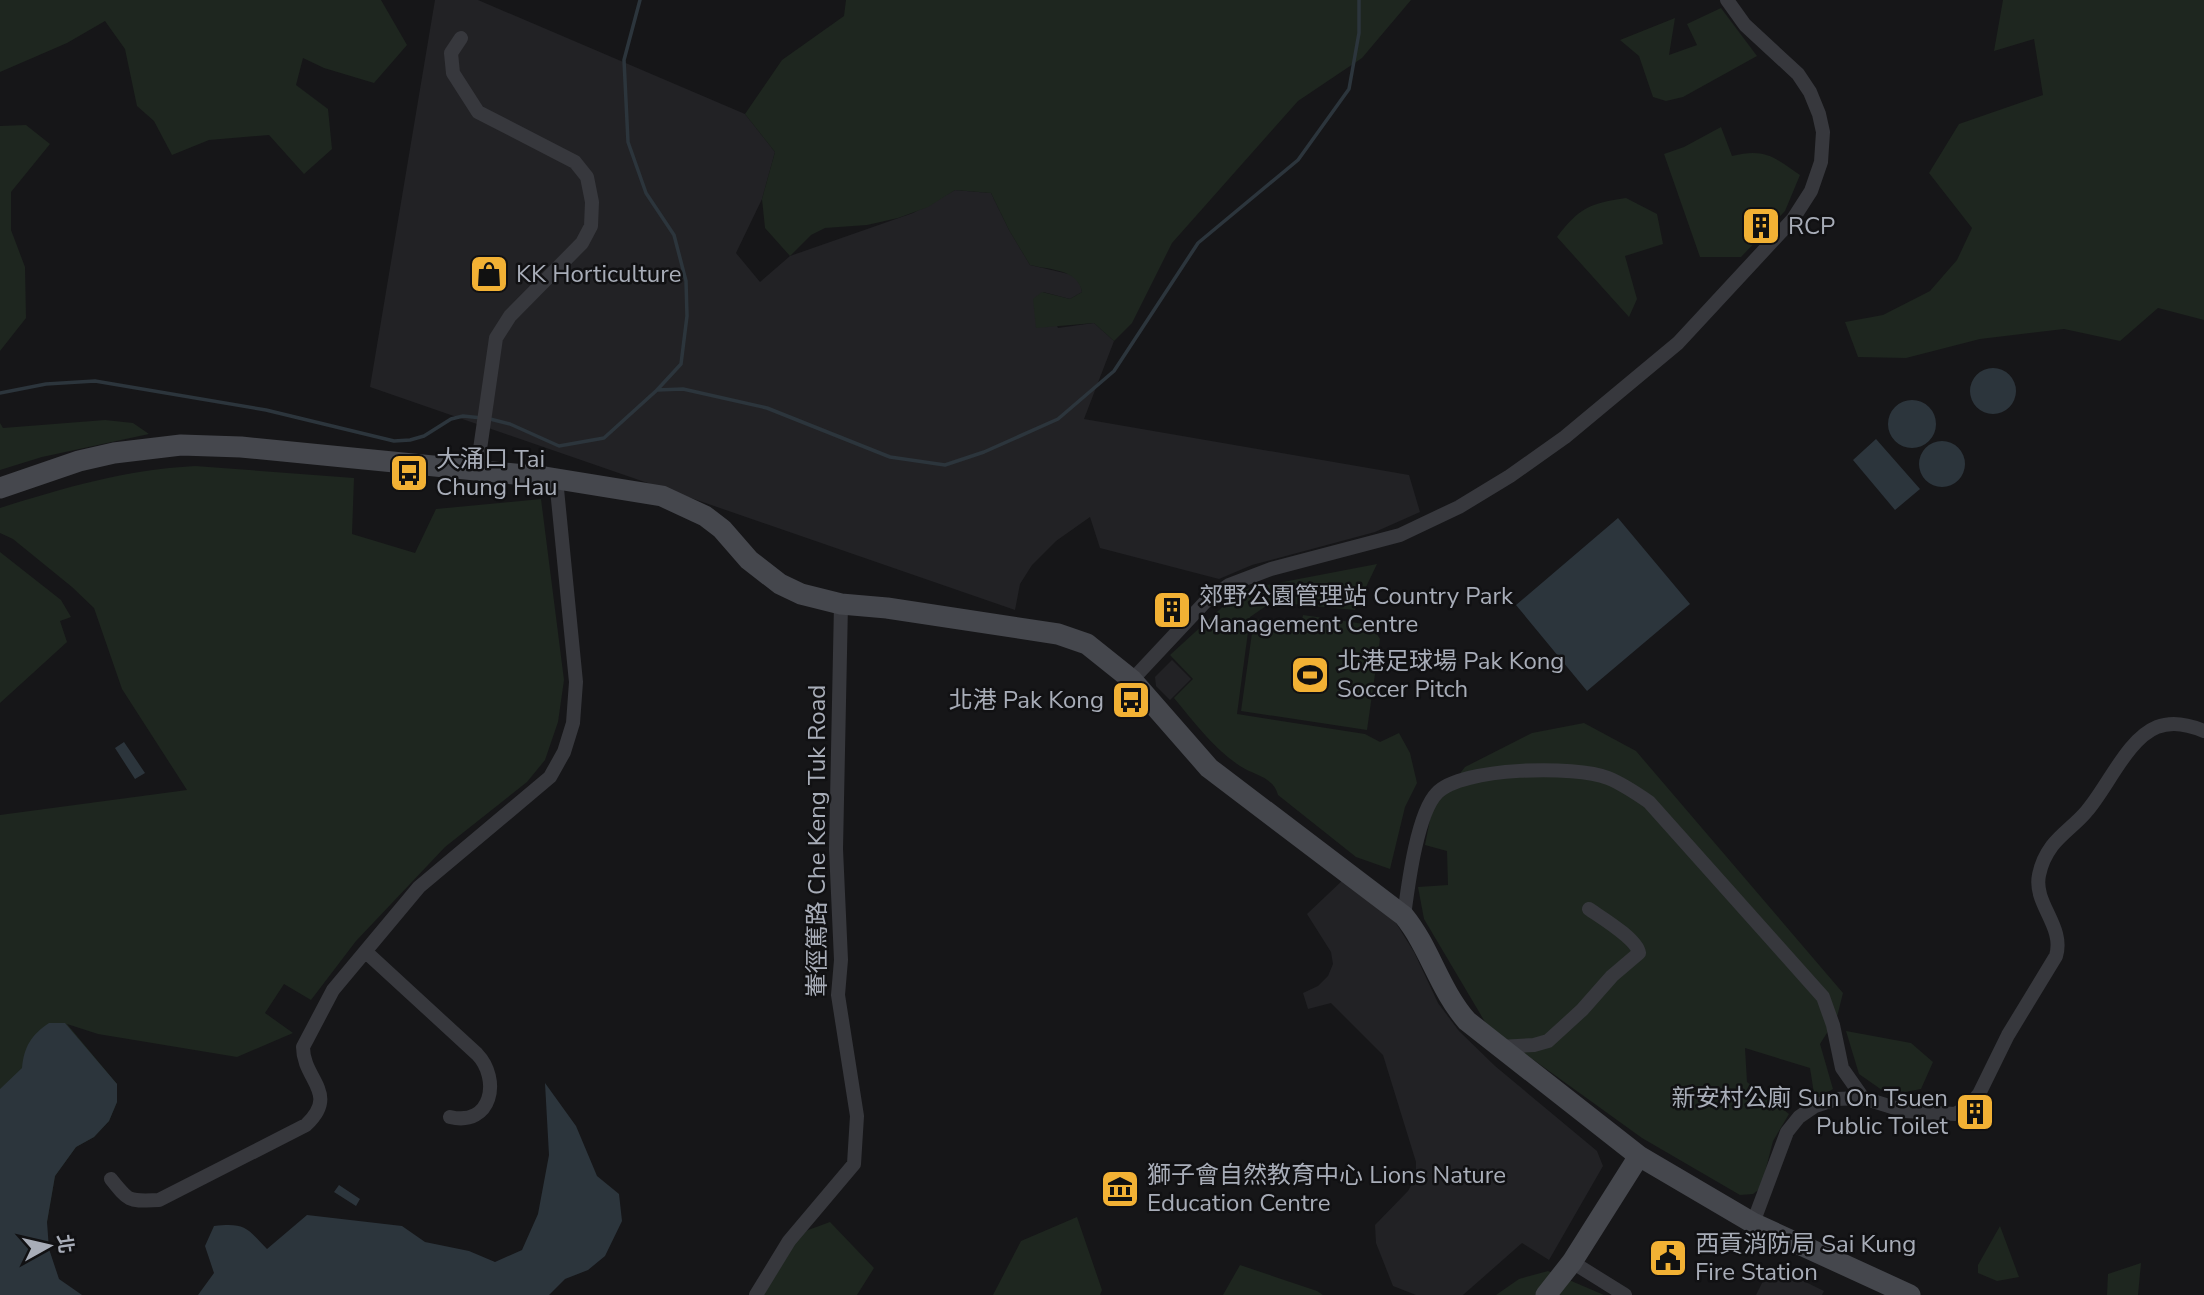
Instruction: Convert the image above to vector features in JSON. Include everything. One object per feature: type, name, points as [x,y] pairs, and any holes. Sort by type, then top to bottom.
[{"type":"main road","points":[[0,488],[66,465],[114,453],[181,445],[241,447],[477,470],[646,491],[685,504],[722,529],[749,559],[780,584],[801,594],[841,604],[887,608],[1058,634],[1087,644],[1132,680],[1209,768],[1404,916],[1424,944],[1443,989],[1452,1003],[1467,1021],[1499,1047],[1639,1156],[1753,1223],[1910,1295]]},
{"type":"main road","points":[[1546,1295],[1572,1262],[1639,1156]]},
{"type":"street","points":[[1132,680],[1208,600],[1229,585],[1271,569],[1400,535],[1458,507],[1510,476],[1564,437],[1678,343],[1793,219],[1811,191],[1821,162],[1824,141],[1819,114],[1798,74],[1741,20],[1727,0]]},
{"type":"street","points":[[461,38],[451,53],[453,73],[478,113],[575,162],[587,177],[592,202],[591,226],[582,243],[502,326],[493,347],[477,470]]},
{"type":"street","points":[[111,1180],[125,1197],[132,1201],[159,1200],[306,1125],[316,1116],[321,1103],[320,1090],[303,1055],[305,1040],[333,990],[419,887],[550,777],[564,752],[573,723],[576,682],[556,479]]},
{"type":"street","name":"輋徑篤路 Che Keng Tuk Road","points":[[756,1295],[789,1241],[854,1164],[857,1116],[838,995],[841,960],[836,849],[841,604]]},
{"type":"street","points":[[1753,1223],[1787,1132],[1799,1117],[1815,1106],[1836,1099],[1863,1098],[1905,1111],[1955,1114],[1969,1106],[1979,1094],[2008,1035],[2056,957],[2056,929],[2045,907],[2038,883],[2051,847],[2102,793],[2139,738],[2158,726],[2175,724],[2204,731]]},
{"type":"street","points":[[1404,916],[1414,849],[1434,794],[1444,786],[1464,779],[1522,771],[1573,769],[1607,777],[1649,803],[1823,997],[1833,1025],[1842,1068],[1863,1098]]},
{"type":"street","points":[[1499,1047],[1534,1045],[1548,1041],[1582,1010],[1612,976],[1639,953],[1638,946],[1589,909]]},
{"type":"street","points":[[366,952],[477,1054],[489,1071],[491,1092],[481,1111],[467,1119],[450,1117]]},
{"type":"street","points":[[1572,1262],[1625,1295]]},
{"type":"shaded area","points":[[0,0],[381,0],[407,45],[374,83],[324,68],[303,58],[296,85],[328,109],[332,149],[304,174],[269,135],[209,140],[172,155],[154,121],[137,106],[125,49],[105,21],[67,43],[0,72]]},
{"type":"shaded area","points":[[435,0],[478,0],[745,114],[775,152],[762,199],[736,253],[760,282],[790,256],[913,213],[955,190],[991,193],[1030,265],[1073,275],[1080,283],[1082,292],[1070,299],[1043,292],[1058,328],[1094,323],[1114,341],[1084,419],[1409,475],[1420,512],[1375,532],[1252,565],[1219,579],[1100,548],[1090,517],[1056,541],[1032,565],[1020,584],[1015,610],[370,387]]},
{"type":"shaded area","points":[[846,0],[1411,0],[1362,58],[1298,101],[1172,243],[1132,323],[1114,341],[1094,323],[1036,328],[1033,299],[1042,292],[1070,299],[1082,292],[1079,284],[1069,275],[1030,265],[991,193],[955,190],[928,207],[898,218],[867,225],[825,228],[811,235],[790,256],[765,228],[762,199],[775,152],[745,114],[782,60],[844,16]]},
{"type":"shaded area","points":[[2003,0],[2204,0],[2204,320],[2158,308],[2120,341],[2064,329],[1980,339],[1906,358],[1858,357],[1845,322],[1883,315],[1930,291],[1957,260],[1972,228],[1929,173],[1959,124],[2043,95],[2034,39],[1994,51]]},
{"type":"shaded area","points":[[1721,8],[1757,56],[1683,97],[1666,101],[1653,97],[1639,56],[1620,40],[1675,18],[1669,55],[1697,45],[1687,24]]},
{"type":"shaded area","points":[[26,125],[50,144],[11,192],[11,230],[25,267],[26,318],[0,351],[0,126]]},
{"type":"shaded area","points":[[1721,127],[1732,156],[1753,153],[1769,156],[1800,175],[1785,211],[1741,257],[1700,257],[1664,154],[1684,147]]},
{"type":"shaded area","points":[[1626,198],[1657,214],[1663,244],[1625,256],[1637,299],[1629,317],[1557,237],[1572,219],[1586,208]]},
{"type":"shaded area","points":[[1993,368],[2010,374],[2016,391],[2010,408],[1993,414],[1976,408],[1970,391],[1976,374]]},
{"type":"shaded area","points":[[1912,400],[1929,407],[1936,424],[1929,441],[1912,448],[1895,441],[1888,424],[1895,407]]},
{"type":"shaded area","points":[[105,420],[133,423],[149,434],[42,457],[0,470],[0,423],[3,428]]},
{"type":"shaded area","points":[[1876,439],[1920,489],[1895,510],[1853,460]]},
{"type":"shaded area","points":[[1942,441],[1958,448],[1965,464],[1958,480],[1942,487],[1926,480],[1919,464],[1926,448]]},
{"type":"shaded area","points":[[195,466],[354,478],[352,534],[415,553],[436,509],[541,499],[564,680],[558,722],[545,760],[527,782],[445,847],[356,941],[311,1000],[284,984],[265,1013],[293,1033],[237,1057],[98,1034],[67,1024],[117,1084],[117,1102],[109,1121],[94,1137],[76,1147],[55,1176],[47,1222],[0,1207],[0,815],[187,790],[122,689],[94,608],[13,539],[0,533],[0,508],[96,481],[144,471]]},
{"type":"shaded area","points":[[1618,518],[1690,604],[1587,691],[1516,605]]},
{"type":"shaded area","points":[[0,552],[61,600],[71,617],[60,621],[67,642],[0,703]]},
{"type":"shaded area","points":[[1377,564],[1355,610],[1272,602],[1250,617],[1237,714],[1365,734],[1380,742],[1399,733],[1410,753],[1417,783],[1405,807],[1390,869],[1356,857],[1278,795],[1267,780],[1240,766],[1213,743],[1174,698],[1193,679],[1170,655],[1241,590]]},
{"type":"shaded area","name":"北港足球場 Pak Kong Soccer Pitch","points":[[1303,615],[1371,625],[1380,639],[1367,730],[1241,711],[1254,619],[1301,626]]},
{"type":"shaded area","points":[[1172,660],[1191,679],[1170,700],[1156,686],[1155,677]]},
{"type":"shaded area","points":[[1584,723],[1636,751],[1843,993],[1837,1017],[1820,1044],[1833,1089],[1815,1100],[1810,1068],[1745,1048],[1747,1082],[1789,1114],[1773,1141],[1761,1188],[1753,1194],[1740,1195],[1642,1138],[1488,1027],[1424,919],[1418,887],[1448,885],[1447,851],[1425,845],[1432,809],[1465,767],[1532,733]]},
{"type":"shaded area","points":[[124,742],[145,773],[135,779],[115,748]]},
{"type":"shaded area","points":[[1345,878],[1396,923],[1414,952],[1438,1003],[1459,1031],[1495,1066],[1597,1151],[1603,1166],[1549,1260],[1522,1243],[1463,1295],[1416,1295],[1393,1286],[1376,1243],[1375,1225],[1408,1191],[1416,1177],[1416,1162],[1383,1055],[1331,1003],[1308,1009],[1303,993],[1318,986],[1328,976],[1333,964],[1331,952],[1307,914]]},
{"type":"shaded area","points":[[49,1023],[65,1023],[117,1084],[117,1102],[109,1121],[94,1137],[76,1147],[55,1176],[47,1222],[49,1249],[59,1279],[82,1295],[0,1295],[0,1089],[22,1068],[30,1042],[37,1032]]},
{"type":"shaded area","points":[[1846,1031],[1911,1043],[1933,1062],[1921,1089],[1889,1095],[1859,1074]]},
{"type":"shaded area","points":[[545,1083],[576,1126],[597,1176],[619,1194],[622,1221],[605,1256],[588,1270],[565,1279],[549,1295],[198,1295],[214,1273],[205,1246],[214,1226],[232,1225],[244,1228],[267,1249],[307,1215],[402,1226],[425,1242],[469,1251],[495,1262],[522,1250],[538,1214],[549,1155]]},
{"type":"shaded area","points":[[339,1185],[360,1199],[356,1206],[334,1192]]},
{"type":"shaded area","points":[[1077,1217],[1102,1290],[1100,1295],[993,1295],[1021,1241]]},
{"type":"shaded area","points":[[830,1222],[874,1268],[857,1295],[760,1295],[800,1233]]},
{"type":"shaded area","points":[[2000,1226],[2019,1277],[1997,1281],[1978,1273],[1978,1265]]},
{"type":"shaded area","points":[[2141,1263],[2138,1295],[2107,1295],[2108,1274]]},
{"type":"shaded area","points":[[1240,1265],[1317,1291],[1323,1295],[1223,1295]]},
{"type":"shaded area","points":[[1771,1265],[1824,1291],[1822,1295],[1756,1295]]},
{"type":"shaded area","points":[[1548,1271],[1604,1295],[1496,1295],[1519,1279]]},
{"type":"waterway","points":[[490,419],[510,424],[559,446],[604,438],[657,390],[681,364],[687,316],[686,281],[674,235],[646,193],[628,142],[624,60],[640,0]]},
{"type":"waterway","points":[[657,390],[683,389],[767,408],[890,457],[945,465],[984,452],[1058,419],[1114,371],[1198,243],[1298,160],[1349,89],[1359,33],[1359,0]]},
{"type":"waterway","points":[[0,393],[46,384],[95,381],[266,410],[394,441],[424,436],[451,419],[463,416],[482,418]]},
{"type":"place","name":"RCP","points":[[1761,226]]},
{"type":"place","name":"KK Horticulture","points":[[489,274]]},
{"type":"place","name":"大涌口 Tai Chung Hau","points":[[409,473]]},
{"type":"place","name":"郊野公園管理站 Country Park Management Centre","points":[[1172,610]]},
{"type":"place","name":"北港足球場 Pak Kong Soccer Pitch","points":[[1310,675]]},
{"type":"place","name":"北港 Pak Kong","points":[[1131,700]]},
{"type":"place","name":"新安村公廁 Sun On Tsuen Public Toilet","points":[[1975,1112]]},
{"type":"place","name":"獅子會自然教育中心 Lions Nature Education Centre","points":[[1120,1189]]},
{"type":"place","name":"西貢消防局 Sai Kung Fire Station","points":[[1668,1258]]}]
